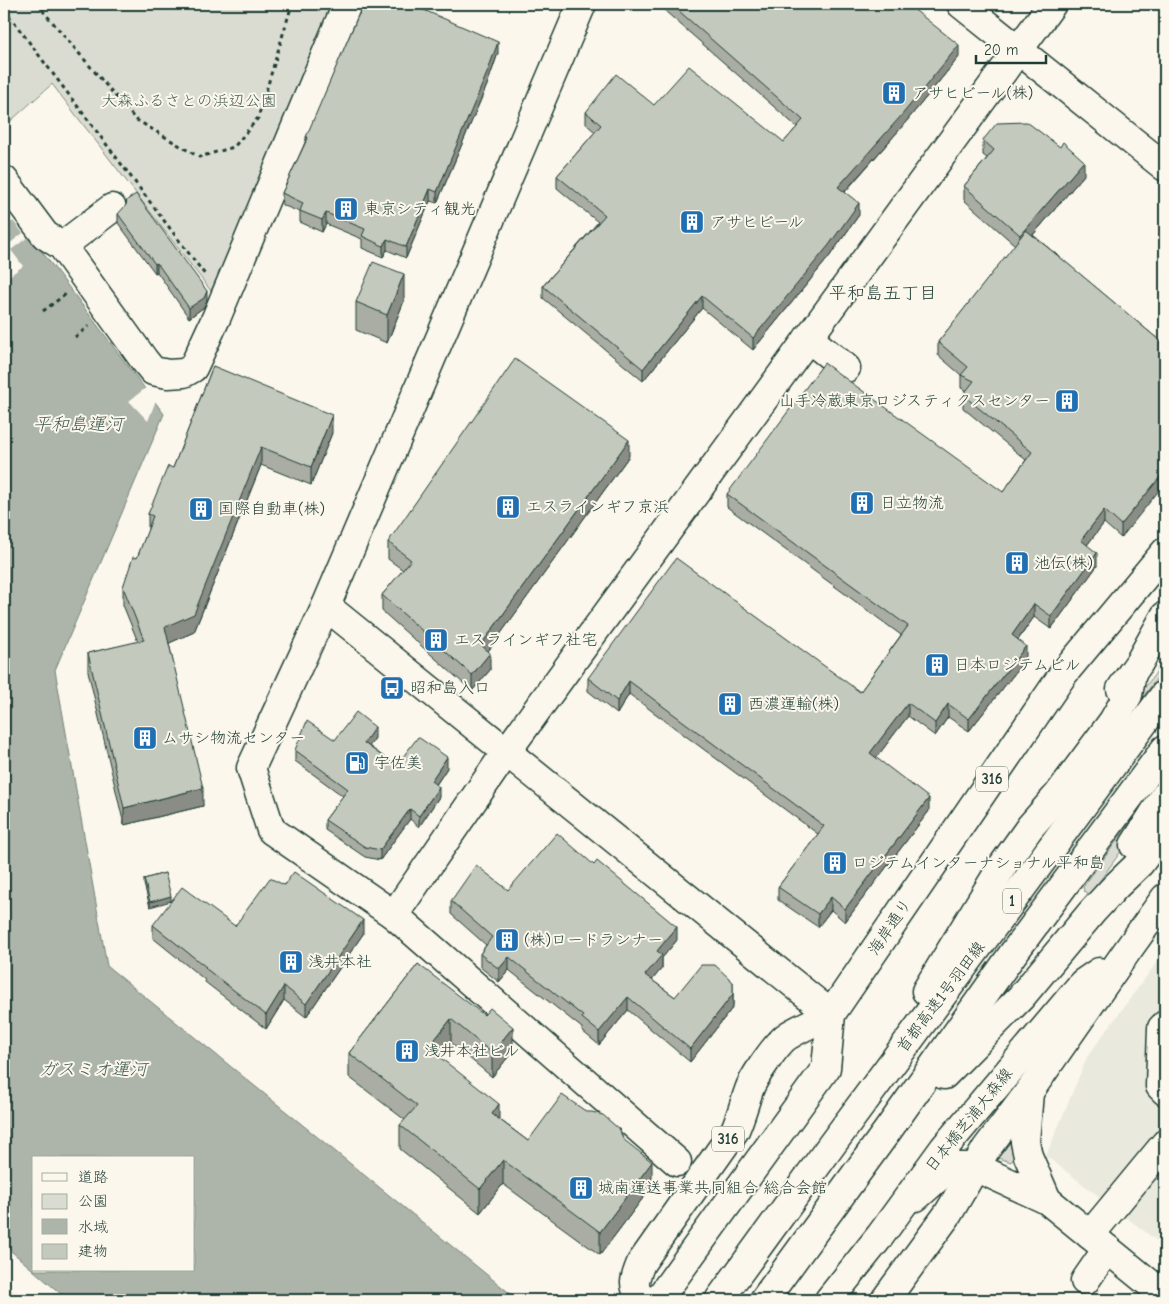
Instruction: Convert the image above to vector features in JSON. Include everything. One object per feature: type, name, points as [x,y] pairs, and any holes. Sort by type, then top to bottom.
[{"type":"main road","points":[[4,180],[45,234],[62,246],[133,333],[144,360],[154,371],[168,374],[184,373],[192,368],[224,299],[347,4]]},
{"type":"main road","points":[[582,4],[326,606],[251,768],[271,830],[394,915],[677,1162]]},
{"type":"main road","points":[[961,4],[1165,167]]},
{"type":"main road","points":[[394,915],[507,751],[1052,4]]},
{"type":"main road","points":[[62,246],[112,208]]},
{"type":"main road","points":[[808,338],[846,368]]},
{"type":"main road","name":"海岸通り","points":[[641,1300],[636,1291],[634,1279],[641,1263],[735,1130],[755,1077],[787,1036],[831,1014],[1064,673],[1165,552]]},
{"type":"main road","points":[[326,606],[831,1014],[826,1068],[658,1300]]},
{"type":"main road","points":[[857,1108],[1003,865],[1030,827],[1046,789],[1076,751],[1139,663],[1165,616]]},
{"type":"main road","name":"首都高速1号羽田線","points":[[719,1300],[857,1108],[1165,694]]},
{"type":"main road","name":"首都高速1号羽田線","points":[[764,1300],[888,1130],[1012,954],[1165,748]]},
{"type":"main road","points":[[1115,887],[1128,854],[1165,796]]},
{"type":"main road","points":[[888,1130],[1021,997],[1092,912],[1140,863],[1165,829]]},
{"type":"main road","points":[[885,1300],[948,1214],[986,1149],[1030,1092],[1165,898]]},
{"type":"main road","name":"日本橋芝浦大森線","points":[[829,1300],[944,1148],[1084,983],[1125,954]]},
{"type":"main road","points":[[1165,1025],[1162,1028],[1160,1086],[1165,1091]]},
{"type":"main road","points":[[1030,1092],[1025,1142],[1028,1156],[1047,1200]]},
{"type":"main road","points":[[1085,1281],[1099,1242],[1165,1144]]},
{"type":"main road","points":[[895,1215],[942,1174],[958,1167],[975,1167],[1047,1200],[1165,1296]]},
{"type":"path","points":[[37,4],[135,119],[199,157],[234,147],[258,118],[292,4]]},
{"type":"path","points":[[4,9],[224,299]]},
{"type":"shaded area","points":[[1165,951],[1165,1247],[1046,1156],[1087,1057]]},
{"type":"shaded area","points":[[4,1283],[23,1300],[4,1300]]},
{"type":"green space","name":"大森ふるさとの浜辺公園","points":[[4,4],[340,4],[211,291],[52,84],[5,126]]},
{"type":"green space","points":[[1165,654],[1165,667],[1031,851],[1027,852],[1024,847],[1155,674]]},
{"type":"green space","points":[[1165,775],[1165,790],[1091,893],[1088,894],[1084,891],[1083,887]]},
{"type":"green space","points":[[1011,1128],[1017,1154],[1011,1162],[991,1156]]},
{"type":"water","name":"ガスミオ運河","points":[[4,201],[164,414],[55,670],[107,966],[518,1300],[68,1300],[35,1272],[195,1272],[195,1156],[32,1156],[32,1269],[4,1245]]},
{"type":"pier","points":[[11,207],[32,234],[11,250],[23,266],[4,280],[4,248],[23,233],[13,221],[4,228],[4,213]]},
{"type":"pier","points":[[147,387],[156,400],[148,421],[129,401]]},
{"type":"building","points":[[365,4],[410,4],[498,42],[437,192],[430,189],[406,247],[387,239],[383,246],[362,236],[365,229],[326,213],[322,220],[300,211],[303,203],[282,193],[308,137],[306,137],[358,16]]},
{"type":"building","points":[[671,4],[907,4],[959,45],[901,116],[838,187],[859,203],[829,245],[753,338],[702,296],[643,369],[543,286],[605,215],[557,176],[601,125],[586,112],[616,74],[654,105],[689,66],[784,142],[803,120]]},
{"type":"building","points":[[1027,122],[1060,147],[1063,142],[1084,161],[1020,235],[964,186],[994,150],[983,140],[997,123]]},
{"type":"building","points":[[136,194],[207,291],[204,298],[189,308],[157,263],[155,264],[118,214],[126,205],[127,200]]},
{"type":"building","points":[[1026,230],[1165,345],[1165,471],[1121,525],[1104,510],[1081,540],[1097,553],[1051,616],[1034,604],[1012,635],[1026,646],[969,719],[948,704],[935,723],[908,703],[870,753],[929,798],[845,909],[831,897],[818,914],[778,887],[824,826],[629,681],[617,701],[588,678],[676,558],[860,692],[908,626],[727,494],[824,363],[1003,492],[1032,452],[963,395],[974,381],[961,375],[968,367],[938,342]]},
{"type":"building","points":[[373,262],[404,274],[387,315],[356,302]]},
{"type":"building","name":"エスラインギフ京浜","points":[[515,359],[629,440],[481,645],[490,653],[472,675],[382,595],[411,560],[388,542]]},
{"type":"building","points":[[213,366],[332,415],[311,467],[261,447],[194,614],[165,627],[203,788],[124,808],[88,653],[144,640],[123,587],[133,557],[137,558],[153,516],[148,514],[168,466],[173,468]]},
{"type":"building","points":[[356,712],[375,727],[364,743],[396,766],[418,737],[447,757],[431,781],[439,787],[419,816],[410,809],[380,850],[365,847],[325,820],[348,789],[295,750],[307,721],[335,740]]},
{"type":"building","points":[[557,833],[594,865],[597,861],[677,927],[657,951],[662,955],[645,975],[675,997],[701,965],[715,965],[733,982],[733,994],[690,1049],[628,997],[599,1032],[582,1018],[583,1016],[509,957],[499,969],[480,954],[492,937],[451,901],[476,865],[508,890]]},
{"type":"building","points":[[294,872],[363,920],[306,1004],[284,986],[266,1015],[153,925],[182,887],[235,926],[270,878],[284,885]]},
{"type":"building","points":[[165,873],[171,896],[150,902],[144,879]]},
{"type":"building","points":[[418,964],[484,1015],[490,1008],[513,1027],[492,1053],[451,1019],[428,1048],[499,1104],[492,1114],[528,1141],[562,1095],[587,1112],[603,1115],[620,1130],[623,1139],[652,1162],[600,1232],[503,1160],[480,1189],[400,1125],[417,1106],[349,1053]]},
{"type":"place","name":"アサヒビール(株)","points":[[894,93]]},
{"type":"place","name":"東京シティ観光","points":[[346,209]]},
{"type":"place","name":"アサヒビール","points":[[692,222]]},
{"type":"place","name":"山手冷蔵東京ロジスティクスセンター","points":[[1067,401]]},
{"type":"place","name":"日立物流","points":[[862,503]]},
{"type":"place","name":"エスラインギフ京浜","points":[[508,507]]},
{"type":"place","name":"国際自動車(株)","points":[[201,509]]},
{"type":"place","name":"池伝(株)","points":[[1017,563]]},
{"type":"place","name":"エスラインギフ社宅","points":[[436,640]]},
{"type":"place","name":"日本ロジテムビル","points":[[937,665]]},
{"type":"place","name":"昭和島入口","points":[[392,688]]},
{"type":"place","name":"西濃運輸(株)","points":[[730,704]]},
{"type":"place","name":"ムサシ物流センター","points":[[145,738]]},
{"type":"place","name":"宇佐美","points":[[357,763]]},
{"type":"place","name":"ロジテムインターナショナル平和島","points":[[835,863]]},
{"type":"place","name":"(株)ロードランナー","points":[[507,940]]},
{"type":"place","name":"浅井本社","points":[[291,962]]},
{"type":"place","name":"浅井本社ビル","points":[[407,1051]]},
{"type":"place","name":"城南運送事業共同組合 総合会館","points":[[581,1188]]},
{"type":"district","name":"平和島五丁目","points":[[883,293]]},
{"type":"water label","name":"平和島運河","points":[[78,424]]}]
